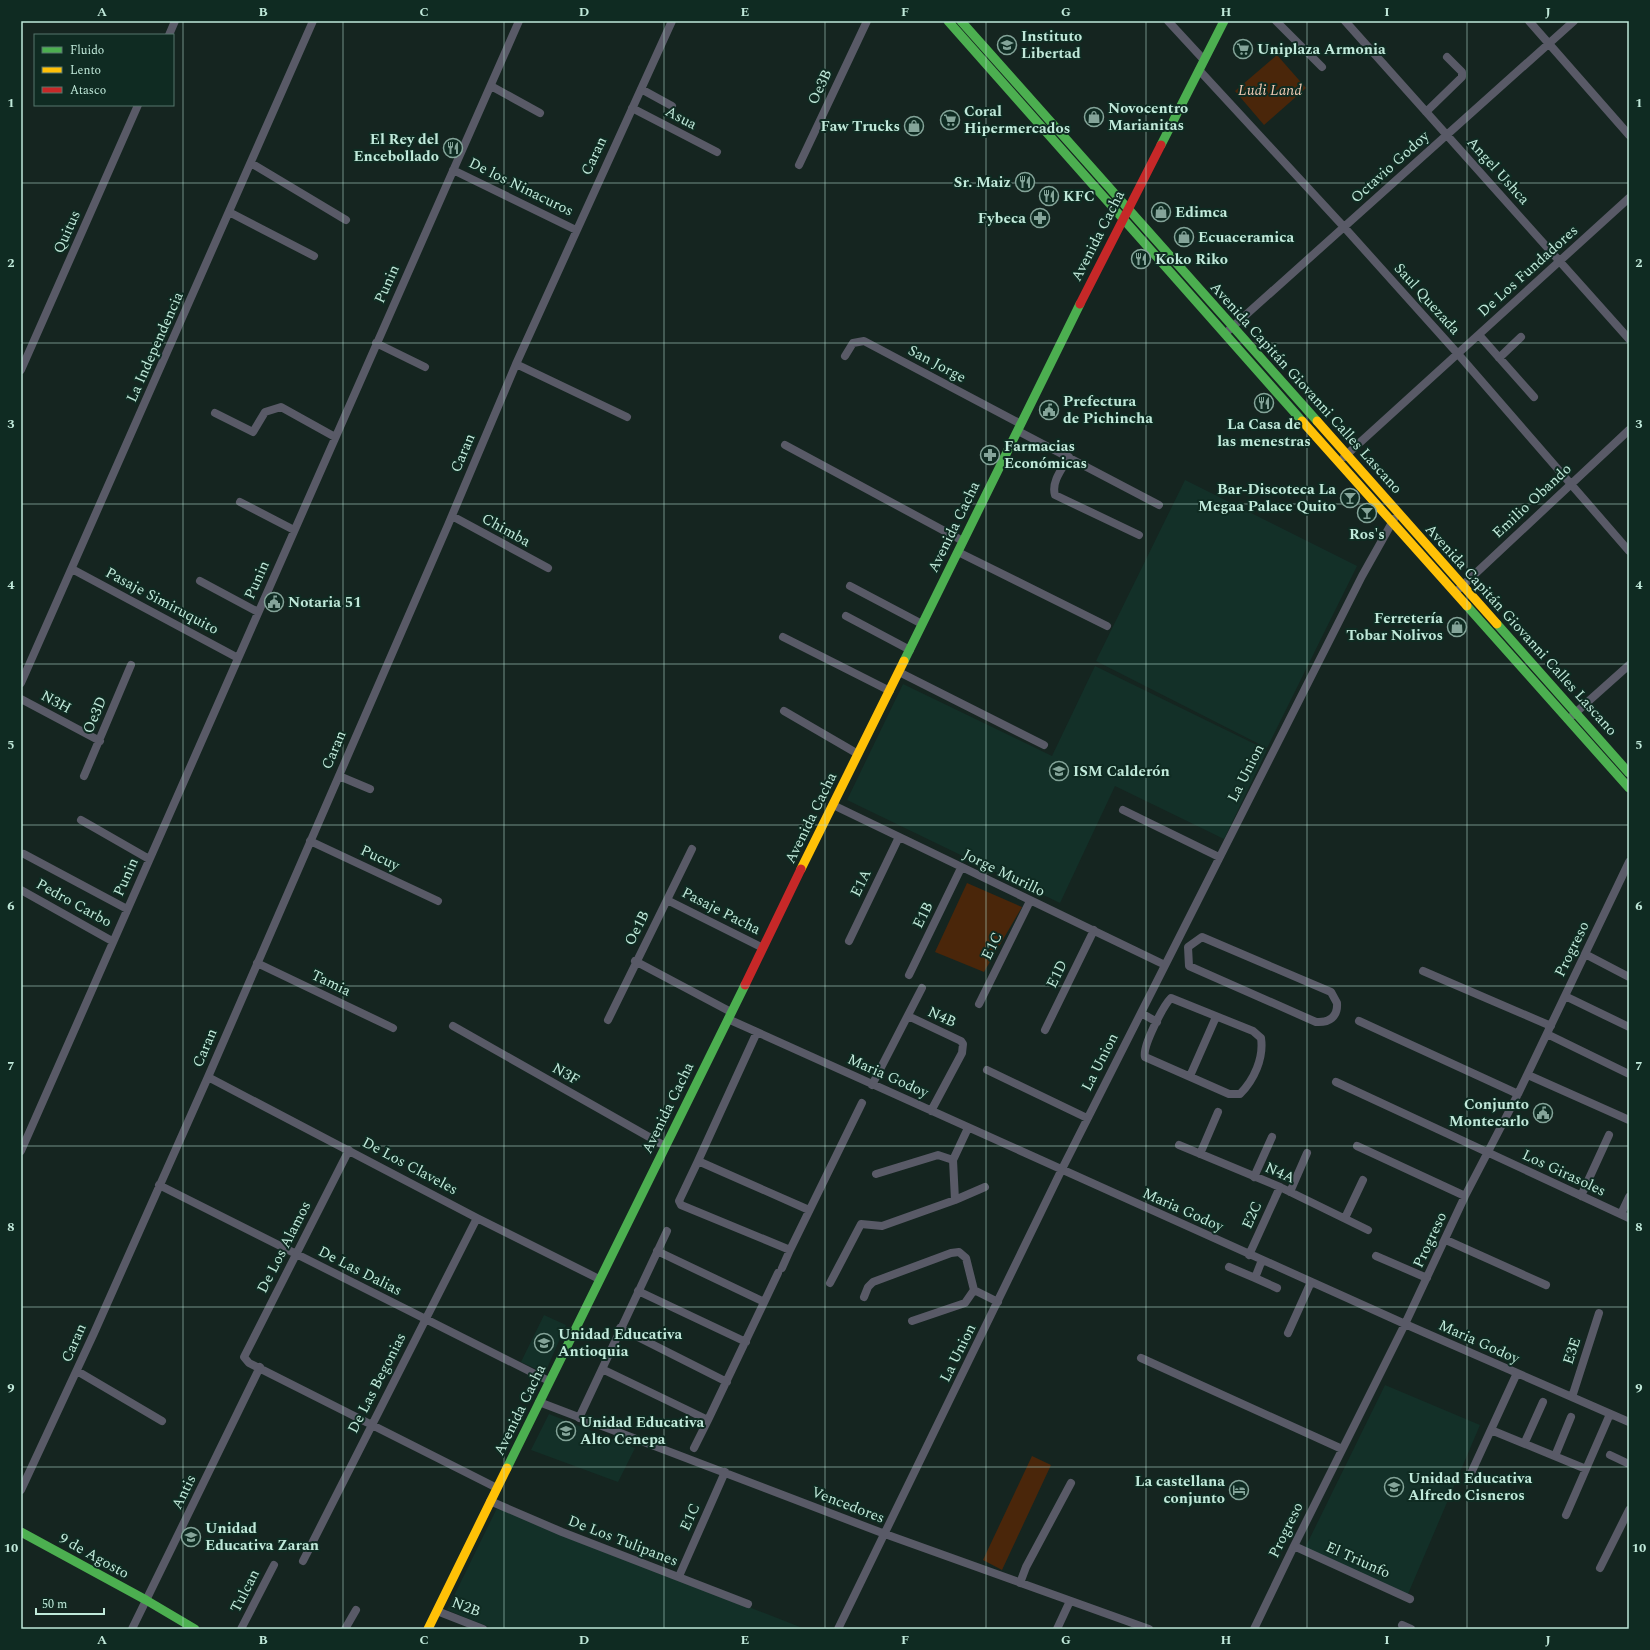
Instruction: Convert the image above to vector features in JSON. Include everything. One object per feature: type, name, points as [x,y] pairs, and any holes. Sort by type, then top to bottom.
[{"type":"main road","points":[[948,21],[1224,334],[1629,788]]},
{"type":"main road","name":"Avenida Capitán Giovanni Calles Lascano","points":[[961,21],[1629,773]]},
{"type":"main road","name":"Avenida Cacha","points":[[428,1629],[1019,427],[1122,219],[1224,21]]},
{"type":"main road","name":"9 de Agosto","points":[[21,1532],[146,1600],[195,1629]]},
{"type":"street","points":[[169,34],[175,21]]},
{"type":"street","name":"La Independencia","points":[[21,683],[313,21]]},
{"type":"street","name":"Punin","points":[[21,1151],[112,941],[519,21]]},
{"type":"street","name":"Caran","points":[[21,1490],[77,1371],[158,1185],[208,1077],[452,516],[516,364],[672,21]]},
{"type":"street","name":"Oe3B","points":[[799,165],[867,21]]},
{"type":"street","points":[[1168,21],[1204,60]]},
{"type":"street","points":[[1276,21],[1322,67]]},
{"type":"street","name":"Angel Ushca","points":[[1345,21],[1629,339]]},
{"type":"street","points":[[1529,21],[1629,135]]},
{"type":"street","name":"Octavio Godoy","points":[[1224,334],[1574,21]]},
{"type":"street","points":[[1426,112],[1462,77],[1462,72],[1447,57]]},
{"type":"street","name":"Saul Quezada","points":[[1199,70],[1344,227],[1458,354],[1629,551]]},
{"type":"street","points":[[490,86],[540,113]]},
{"type":"street","points":[[641,89],[672,106]]},
{"type":"street","name":"Quitus","points":[[21,370],[138,106]]},
{"type":"street","name":"Asua","points":[[632,108],[717,152]]},
{"type":"street","points":[[251,163],[346,220]]},
{"type":"street","name":"De los Ninacuros","points":[[453,170],[576,230]]},
{"type":"street","name":"De Los Fundadores","points":[[1339,462],[1629,198]]},
{"type":"street","points":[[229,212],[314,256]]},
{"type":"street","points":[[1478,335],[1534,397]]},
{"type":"street","points":[[1499,358],[1521,337]]},
{"type":"street","name":"San Jorge","points":[[845,356],[853,343],[864,341],[1019,427],[1069,457],[1159,505]]},
{"type":"street","points":[[376,343],[425,367]]},
{"type":"street","points":[[516,364],[627,417]]},
{"type":"street","points":[[215,413],[253,432],[265,412],[276,407],[281,407],[335,437]]},
{"type":"street","name":"Emilio Obando","points":[[1455,593],[1629,430]]},
{"type":"street","points":[[785,445],[963,541]]},
{"type":"street","points":[[1069,457],[1054,483],[1053,489],[1055,495],[1139,535]]},
{"type":"street","points":[[240,502],[294,530]]},
{"type":"street","name":"La Union","points":[[838,1629],[1087,1118],[1219,857],[1392,522],[1399,514]]},
{"type":"street","name":"Chimba","points":[[452,516],[548,568]]},
{"type":"street","points":[[958,552],[1107,626]]},
{"type":"street","name":"Pasaje Simiruquito","points":[[72,569],[238,658]]},
{"type":"street","points":[[200,581],[258,612]]},
{"type":"street","points":[[850,586],[922,624]]},
{"type":"street","points":[[846,616],[910,650]]},
{"type":"street","points":[[783,637],[890,691]]},
{"type":"street","name":"Oe3D","points":[[84,776],[131,665]]},
{"type":"street","points":[[1568,720],[1629,665]]},
{"type":"street","points":[[899,672],[1044,745]]},
{"type":"street","name":"N3H","points":[[21,699],[100,741]]},
{"type":"street","points":[[784,711],[858,754]]},
{"type":"street","points":[[339,776],[370,789]]},
{"type":"street","name":"Jorge Murillo","points":[[833,805],[961,868],[1165,964]]},
{"type":"street","points":[[1122,810],[1219,857]]},
{"type":"street","points":[[81,820],[149,859]]},
{"type":"street","name":"E1A","points":[[849,940],[899,837]]},
{"type":"street","name":"Pucuy","points":[[310,841],[438,901]]},
{"type":"street","name":"Oe1B","points":[[608,1020],[692,849]]},
{"type":"street","points":[[24,854],[127,909]]},
{"type":"street","name":"Progreso","points":[[1254,1629],[1446,1240],[1465,1196],[1528,1075],[1629,862]]},
{"type":"street","name":"E1B","points":[[909,975],[961,868]]},
{"type":"street","name":"Pedro Carbo","points":[[21,890],[112,941]]},
{"type":"street","name":"Pasaje Pacha","points":[[667,900],[763,948]]},
{"type":"street","name":"E1C","points":[[979,1004],[1030,901]]},
{"type":"street","name":"E1D","points":[[1045,1030],[1094,930]]},
{"type":"street","points":[[1202,937],[1319,986],[1331,992],[1335,998],[1338,1009],[1335,1016],[1331,1020],[1323,1023],[1316,1022],[1189,966],[1188,947],[1202,937]]},
{"type":"street","points":[[1177,940],[1188,947]]},
{"type":"street","points":[[1585,954],[1629,977]]},
{"type":"street","name":"Maria Godoy","points":[[636,961],[757,1032],[1311,1282],[1629,1422]]},
{"type":"street","name":"Tamia","points":[[257,963],[393,1028]]},
{"type":"street","points":[[1423,971],[1549,1030],[1629,1074]]},
{"type":"street","points":[[872,1085],[922,988]]},
{"type":"street","points":[[1565,996],[1629,1027]]},
{"type":"street","points":[[1172,997],[1216,1017],[1253,1031],[1261,1038],[1263,1049],[1256,1070],[1248,1085],[1240,1094],[1229,1094],[1146,1057],[1145,1050],[1157,1022],[1169,999],[1172,997]]},
{"type":"street","points":[[1141,1013],[1157,1022]]},
{"type":"street","name":"N4B","points":[[908,1016],[961,1041],[963,1044],[962,1053],[931,1111]]},
{"type":"street","points":[[1190,1076],[1216,1017]]},
{"type":"street","points":[[1359,1022],[1518,1094]]},
{"type":"street","name":"N3F","points":[[453,1026],[665,1146]]},
{"type":"street","points":[[757,1032],[679,1201],[681,1205],[790,1250]]},
{"type":"street","points":[[987,1070],[1087,1118]]},
{"type":"street","points":[[1528,1075],[1629,1120]]},
{"type":"street","name":"De Los Claveles","points":[[208,1077],[477,1218],[599,1279]]},
{"type":"street","name":"Los Girasoles","points":[[1336,1082],[1629,1218]]},
{"type":"street","points":[[694,1448],[862,1103]]},
{"type":"street","points":[[1200,1154],[1218,1112]]},
{"type":"street","points":[[955,1200],[953,1160],[968,1128]]},
{"type":"street","points":[[1581,1196],[1609,1136]]},
{"type":"street","points":[[1254,1177],[1272,1137]]},
{"type":"street","name":"N4A","points":[[1179,1145],[1280,1187],[1368,1230]]},
{"type":"street","points":[[1357,1146],[1465,1196]]},
{"type":"street","name":"De Los Alamos","points":[[260,1367],[249,1363],[244,1357],[349,1150]]},
{"type":"street","points":[[1290,1192],[1308,1153]]},
{"type":"street","points":[[876,1174],[938,1155],[953,1160]]},
{"type":"street","points":[[698,1162],[809,1210]]},
{"type":"street","points":[[1344,1218],[1363,1180]]},
{"type":"street","name":"De Las Dalias","points":[[158,1185],[549,1381]]},
{"type":"street","points":[[830,1283],[861,1224],[864,1223],[881,1226],[955,1200],[985,1187]]},
{"type":"street","name":"E2C","points":[[1249,1254],[1280,1187]]},
{"type":"street","points":[[1621,1214],[1629,1197]]},
{"type":"street","name":"De Las Begonias","points":[[303,1561],[477,1218]]},
{"type":"street","points":[[579,1418],[620,1328],[667,1231]]},
{"type":"street","points":[[1446,1240],[1546,1285]]},
{"type":"street","points":[[657,1251],[764,1302]]},
{"type":"street","points":[[864,1297],[868,1287],[873,1282],[951,1253],[959,1252],[966,1258],[974,1290],[965,1303],[912,1321]]},
{"type":"street","points":[[1376,1256],[1427,1278]]},
{"type":"street","points":[[1255,1278],[1262,1260]]},
{"type":"street","points":[[1229,1267],[1277,1288]]},
{"type":"street","points":[[1288,1333],[1311,1282]]},
{"type":"street","points":[[974,1290],[998,1302]]},
{"type":"street","points":[[638,1291],[746,1342]]},
{"type":"street","name":"E3E","points":[[1572,1397],[1599,1313]]},
{"type":"street","points":[[620,1328],[727,1382]]},
{"type":"street","points":[[1141,1358],[1342,1449]]},
{"type":"street","points":[[260,1367],[497,1488]]},
{"type":"street","name":"Antis","points":[[132,1629],[260,1367]]},
{"type":"street","points":[[602,1369],[708,1420]]},
{"type":"street","points":[[77,1371],[162,1421]]},
{"type":"street","points":[[1472,1471],[1517,1373]]},
{"type":"street","name":"Vencedores","points":[[539,1402],[884,1534],[1149,1629]]},
{"type":"street","points":[[1525,1442],[1543,1402]]},
{"type":"street","points":[[1566,1515],[1610,1414]]},
{"type":"street","points":[[1555,1456],[1571,1417]]},
{"type":"street","points":[[1491,1430],[1525,1442],[1586,1469]]},
{"type":"street","points":[[1610,1455],[1629,1464]]},
{"type":"street","name":"E1C","points":[[680,1574],[725,1472]]},
{"type":"street","points":[[1020,1583],[1026,1566],[1071,1483]]},
{"type":"street","name":"De Los Tulipanes","points":[[490,1501],[562,1532],[748,1604]]},
{"type":"street","points":[[1600,1568],[1629,1510]]},
{"type":"street","name":"El Triunfo","points":[[1294,1546],[1410,1599]]},
{"type":"street","name":"Tulcan","points":[[241,1629],[274,1565]]},
{"type":"street","points":[[1057,1629],[1070,1601]]},
{"type":"street","points":[[345,1629],[356,1610]]},
{"type":"street","name":"N2B","points":[[437,1611],[484,1629]]},
{"type":"street","points":[[1402,1625],[1411,1629]]},
{"type":"shaded area","points":[[1185,480],[1357,566],[1267,748],[1096,661]]},
{"type":"shaded area","name":"ISM Calderón","points":[[1095,666],[1267,750],[1224,839],[1115,786],[1060,903],[847,800],[903,684],[1052,756]]},
{"type":"shaded area","name":"Unidad Educativa Antioquia","points":[[544,1315],[566,1325],[545,1373],[521,1362]]},
{"type":"shaded area","name":"Unidad Educativa Alfredo Cisneros","points":[[1385,1385],[1480,1425],[1408,1594],[1304,1550]]},
{"type":"shaded area","name":"Unidad Educativa Alto Cenepa","points":[[549,1414],[635,1448],[618,1482],[531,1450]]},
{"type":"shaded area","points":[[497,1508],[805,1629],[494,1629],[447,1610]]},
{"type":"green space","name":"Ludi Land","points":[[1277,55],[1306,88],[1264,125],[1235,91]]},
{"type":"green space","points":[[967,883],[1022,907],[984,972],[935,952]]},
{"type":"green space","points":[[1032,1456],[1051,1465],[1002,1570],[983,1560]]},
{"type":"traffic: fast","points":[[948,21],[1302,421]]},
{"type":"traffic: fast","points":[[961,21],[1317,421]]},
{"type":"traffic: fast","points":[[1161,145],[1224,21]]},
{"type":"traffic: fast","points":[[904,661],[1080,304]]},
{"type":"traffic: fast","points":[[1467,606],[1629,788]]},
{"type":"traffic: fast","points":[[1497,624],[1629,773]]},
{"type":"traffic: fast","points":[[507,1468],[745,985]]},
{"type":"traffic: fast","points":[[21,1532],[146,1600],[195,1629]]},
{"type":"traffic: slow","points":[[1302,421],[1467,606]]},
{"type":"traffic: slow","points":[[1317,421],[1497,624]]},
{"type":"traffic: slow","points":[[801,869],[904,661]]},
{"type":"traffic: slow","points":[[428,1629],[507,1468]]},
{"type":"traffic: jam","points":[[1080,304],[1161,145]]},
{"type":"traffic: jam","points":[[745,985],[801,869]]},
{"type":"place","name":"Instituto Libertad","points":[[1007,45]]},
{"type":"place","name":"Uniplaza Armonia","points":[[1243,49]]},
{"type":"place","name":"Novocentro Marianitas","points":[[1094,117]]},
{"type":"place","name":"Coral Hipermercados","points":[[950,120]]},
{"type":"place","name":"Faw Trucks","points":[[914,126]]},
{"type":"place","name":"El Rey del Encebollado","points":[[453,148]]},
{"type":"place","name":"Sr. Maiz","points":[[1025,182]]},
{"type":"place","name":"KFC","points":[[1049,196]]},
{"type":"place","name":"Edimca","points":[[1161,212]]},
{"type":"place","name":"Fybeca","points":[[1040,218]]},
{"type":"place","name":"Ecuaceramica","points":[[1184,237]]},
{"type":"place","name":"Koko Riko","points":[[1141,259]]},
{"type":"place","name":"La Casa de las menestras","points":[[1264,403]]},
{"type":"place","name":"Prefectura de Pichincha","points":[[1049,410]]},
{"type":"place","name":"Farmacias Económicas","points":[[990,455]]},
{"type":"place","name":"Bar-Discoteca La Megaa Palace Quito","points":[[1350,498]]},
{"type":"place","name":"Ros's","points":[[1367,513]]},
{"type":"place","name":"Notaria 51","points":[[274,602]]},
{"type":"place","name":"Ferretería Tobar Nolivos","points":[[1457,627]]},
{"type":"place","name":"ISM Calderón","points":[[1059,771]]},
{"type":"place","name":"Conjunto Montecarlo","points":[[1543,1113]]},
{"type":"place","name":"Unidad Educativa Antioquia","points":[[544,1343]]},
{"type":"place","name":"Unidad Educativa Alto Cenepa","points":[[566,1431]]},
{"type":"place","name":"Unidad Educativa Alfredo Cisneros","points":[[1394,1487]]},
{"type":"place","name":"La castellana conjunto","points":[[1239,1490]]},
{"type":"place","name":"Unidad Educativa Zaran","points":[[191,1537]]}]
